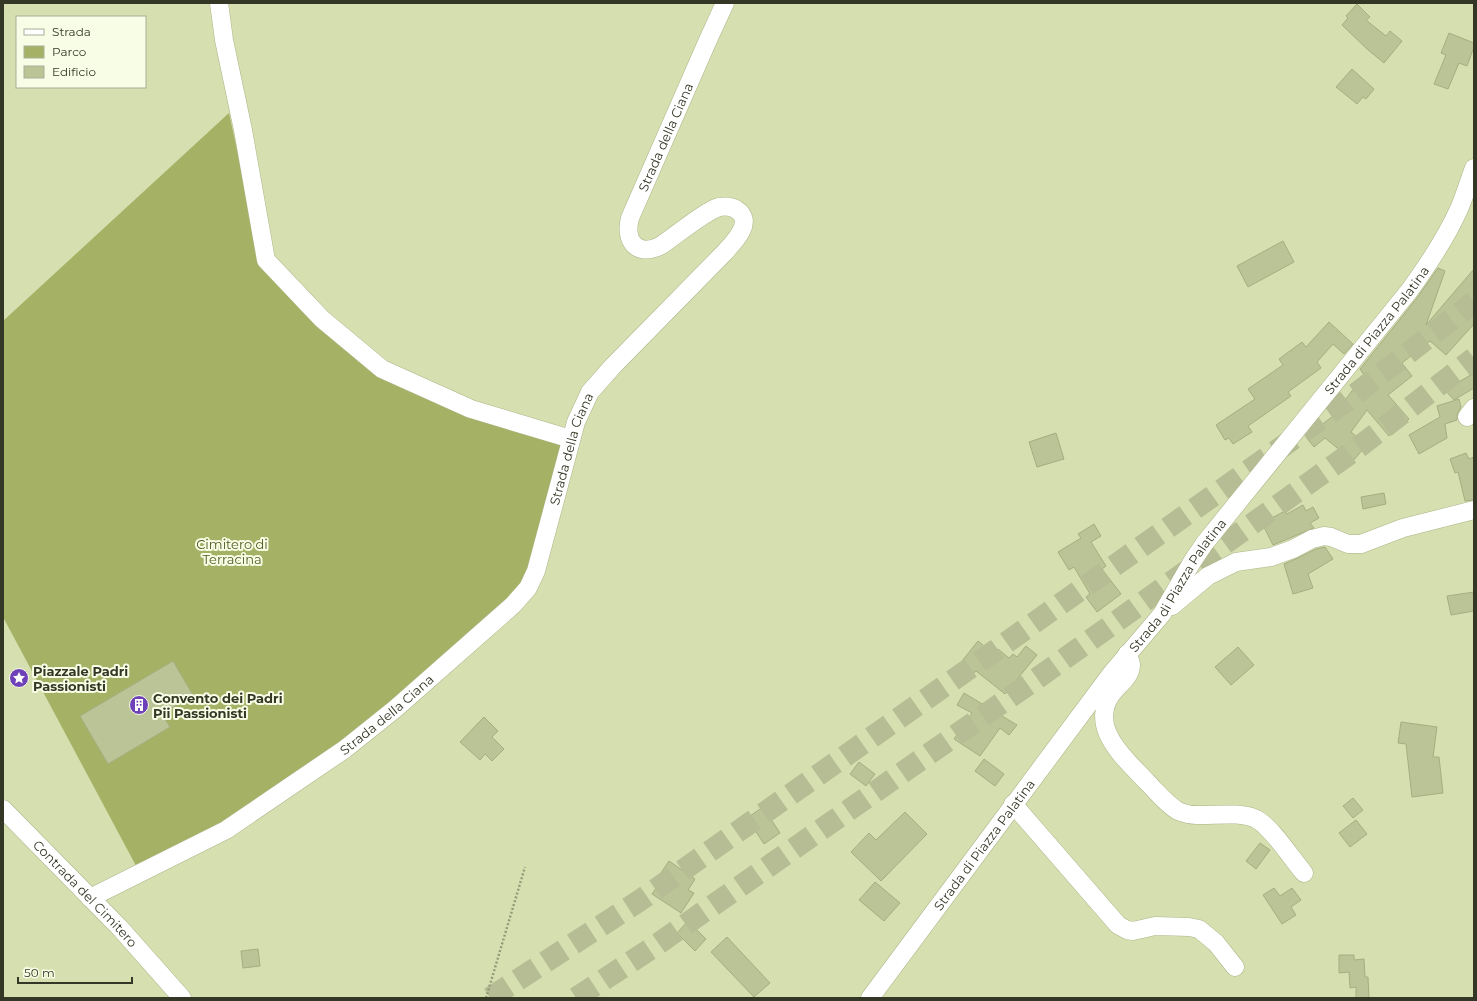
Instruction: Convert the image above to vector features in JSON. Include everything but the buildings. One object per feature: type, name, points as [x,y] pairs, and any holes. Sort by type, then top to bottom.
[{"type":"street","points":[[219,3],[224,40],[243,130],[266,260],[322,319],[382,369],[471,409],[571,439]]},
{"type":"street","name":"Strada della Ciana","points":[[90,898],[226,830],[345,749],[395,709],[518,600],[528,588],[536,571],[571,439],[582,407],[597,384],[724,253],[737,239],[742,230],[744,220],[740,212],[732,207],[720,207],[709,212],[654,249],[642,249],[636,247],[628,235],[630,218],[725,3]]},
{"type":"street","name":"Strada di Piazza Palatina","points":[[870,998],[1013,804],[1127,654],[1162,614],[1204,544],[1409,291],[1435,254],[1450,227],[1463,200],[1474,168]]},
{"type":"street","points":[[1162,614],[1208,576],[1236,562],[1271,556],[1293,549],[1312,539],[1324,536],[1348,544],[1360,544],[1403,528],[1474,510]]},
{"type":"street","points":[[1127,654],[1131,666],[1130,671],[1108,699],[1104,712],[1104,718],[1110,738],[1124,757],[1166,802],[1179,811],[1194,815],[1246,816],[1260,821],[1304,873]]},
{"type":"street","points":[[1013,804],[1118,925],[1127,930],[1155,926],[1189,927],[1199,929],[1216,943],[1235,967]]},
{"type":"street","name":"Contrada del Cimitero","points":[[3,809],[120,928],[182,998]]},
{"type":"path","points":[[486,998],[526,867]]},
{"type":"green space","name":"Cimitero di Terracina","points":[[229,113],[262,265],[377,375],[562,443],[528,586],[371,736],[142,877],[3,617],[3,321]]},
{"type":"tunnel","points":[[490,998],[639,901],[993,652],[1345,402],[1474,302]]},
{"type":"tunnel","points":[[576,998],[652,948],[1046,672],[1355,450],[1474,358]]},
{"type":"place","name":"Piazzale Padri Passionisti","points":[[19,678]]},
{"type":"place","name":"Convento dei Padri Pii Passionisti","points":[[139,705]]}]
